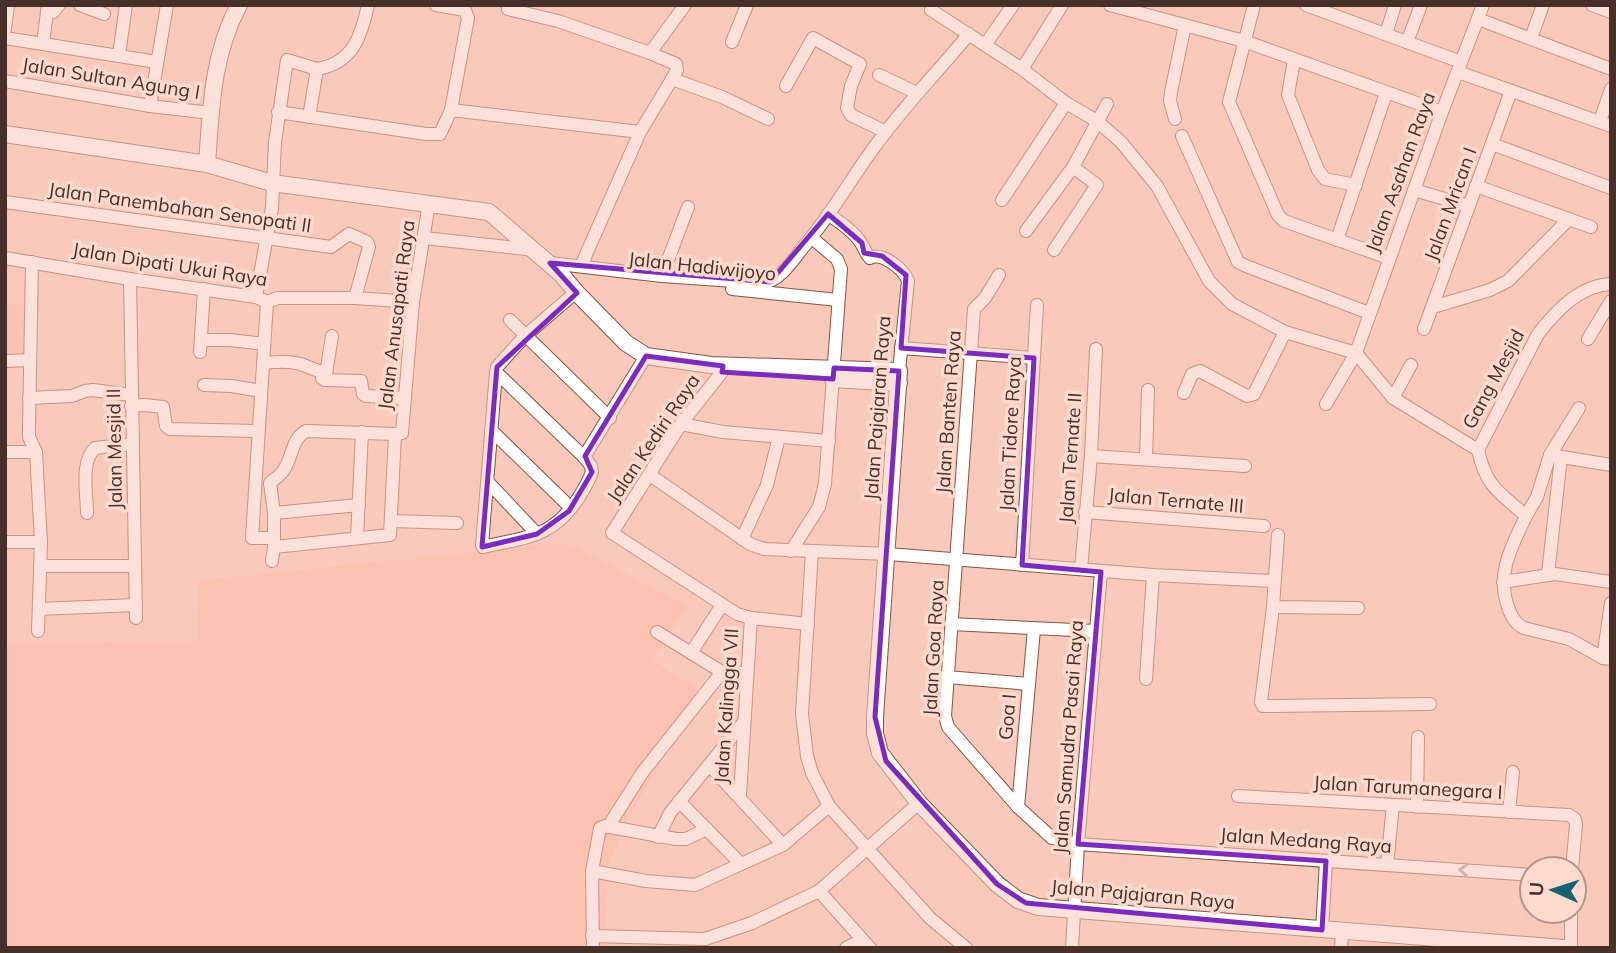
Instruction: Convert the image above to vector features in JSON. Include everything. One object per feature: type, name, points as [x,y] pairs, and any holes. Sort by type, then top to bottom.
[{"type":"street","points":[[5,29],[8,5]]},
{"type":"street","points":[[43,43],[48,9],[53,12],[59,5]]},
{"type":"street","points":[[80,5],[104,14]]},
{"type":"street","points":[[119,55],[126,5]]},
{"type":"street","points":[[150,106],[167,5]]},
{"type":"street","points":[[207,164],[215,75],[222,44],[239,5]]},
{"type":"street","points":[[368,5],[352,50],[347,56],[317,69],[285,61],[261,299],[264,344],[252,538],[274,542],[388,536],[391,521],[457,523]]},
{"type":"street","points":[[278,112],[438,135],[451,110],[468,14],[461,9],[436,5]]},
{"type":"street","points":[[650,53],[685,5]]},
{"type":"street","points":[[732,42],[747,5]]},
{"type":"street","points":[[985,44],[1013,5]]},
{"type":"street","points":[[1022,69],[1062,5]]},
{"type":"street","points":[[1110,5],[1244,41],[1442,112]]},
{"type":"street","points":[[1254,5],[1229,102],[1269,196],[1282,220],[1389,258]]},
{"type":"street","points":[[1306,5],[1407,42],[1511,91],[1605,124],[1611,89]]},
{"type":"street","points":[[1344,19],[1348,5]]},
{"type":"street","points":[[1386,34],[1395,5]]},
{"type":"street","points":[[1407,42],[1421,5]]},
{"type":"street","name":"Jalan Asahan Raya","points":[[1326,404],[1356,353],[1483,5]]},
{"type":"street","points":[[1531,38],[1543,5]]},
{"type":"street","points":[[1592,5],[1611,12]]},
{"type":"street","points":[[508,9],[558,21],[676,64],[677,70],[640,132],[581,266]]},
{"type":"street","points":[[938,10],[1066,103],[1097,121],[1121,142],[1152,179],[1214,288],[1232,304],[1285,332],[1356,353],[1393,398],[1478,450],[1482,468],[1490,484],[1526,516]]},
{"type":"street","points":[[1478,19],[1611,69]]},
{"type":"street","points":[[1175,119],[1170,101],[1185,24]]},
{"type":"street","points":[[555,268],[581,266],[662,276],[770,282],[812,238],[886,132],[969,34]]},
{"type":"street","points":[[786,86],[813,37],[860,64],[851,86],[847,108],[851,115],[886,132]]},
{"type":"street","points":[[5,38],[157,62]]},
{"type":"street","points":[[1294,60],[1288,95],[1321,176],[1356,185]]},
{"type":"street","points":[[309,117],[317,69]]},
{"type":"street","points":[[878,75],[917,93]]},
{"type":"street","points":[[672,79],[722,97],[768,119]]},
{"type":"street","name":"Jalan Sultan Agung I","points":[[5,81],[150,106],[211,113]]},
{"type":"street","name":"Jalan Mrican I","points":[[1424,330],[1511,91]]},
{"type":"street","points":[[1337,240],[1386,93]]},
{"type":"street","points":[[1002,200],[1066,103]]},
{"type":"street","points":[[1026,231],[1073,167],[1107,104]]},
{"type":"street","points":[[451,110],[640,132]]},
{"type":"street","points":[[5,134],[207,164],[272,183],[489,212],[555,268],[626,343],[646,356],[719,367],[899,377]]},
{"type":"street","points":[[1182,136],[1238,262],[1369,313]]},
{"type":"street","points":[[1492,144],[1611,188]]},
{"type":"street","points":[[1054,250],[1097,185],[1073,167]]},
{"type":"street","points":[[1476,186],[1591,227]]},
{"type":"street","points":[[1414,190],[1469,206]]},
{"type":"street","name":"Jalan Panembahan Senopati II","points":[[5,202],[266,240],[333,247],[347,234],[369,243],[355,298]]},
{"type":"street","name":"Jalan Anusapati Raya","points":[[391,521],[398,433],[429,203]]},
{"type":"street","points":[[662,276],[688,207]]},
{"type":"street","name":"Jalan Pajajaran Raya","points":[[828,214],[850,230],[862,243],[867,256],[882,256],[906,275],[908,281],[901,348],[875,733],[880,753],[919,803],[1009,894],[1026,904],[1038,907],[1322,930],[1341,940],[1564,948]]},
{"type":"street","points":[[1433,307],[1490,290],[1508,281],[1569,219]]},
{"type":"street","points":[[424,238],[536,250]]},
{"type":"street","points":[[791,551],[821,500],[825,484],[841,270],[839,262],[812,238]]},
{"type":"street","name":"Jalan Dipati Ukui Raya","points":[[5,258],[261,299],[355,298],[414,302]]},
{"type":"street","points":[[32,262],[29,437],[36,452],[41,542],[38,631]]},
{"type":"street","name":"Jalan Hadiwijoyo","points":[[555,268],[838,300]]},
{"type":"street","name":"Jalan Banten Raya","points":[[957,560],[974,309],[985,298],[999,275]]},
{"type":"street","name":"Jalan Mesjid II","points":[[39,610],[136,612],[130,279]]},
{"type":"street","name":"Gang Mesjid","points":[[1478,450],[1545,325],[1585,289],[1611,284]]},
{"type":"street","points":[[204,289],[200,346],[230,340],[264,344]]},
{"type":"street","points":[[496,372],[584,457],[592,469],[590,478],[571,508],[552,527],[537,534],[483,547],[496,372],[499,363],[525,335],[576,292]]},
{"type":"street","points":[[1588,339],[1611,301]]},
{"type":"street","name":"Jalan Tidore Raya","points":[[1022,565],[1037,305]]},
{"type":"street","points":[[510,320],[610,418]]},
{"type":"street","points":[[1184,393],[1192,374],[1200,370],[1247,396],[1254,394],[1285,332]]},
{"type":"street","points":[[325,380],[332,336]]},
{"type":"street","points":[[901,348],[1034,358]]},
{"type":"street","name":"Jalan Ternate II","points":[[1081,569],[1091,456],[1096,349]]},
{"type":"street","points":[[584,457],[646,356]]},
{"type":"street","points":[[5,361],[30,360]]},
{"type":"street","points":[[263,363],[283,362],[306,366],[321,371],[325,380]]},
{"type":"street","points":[[1393,398],[1411,365]]},
{"type":"street","name":"Jalan Kediri Raya","points":[[719,367],[612,533],[722,606]]},
{"type":"street","points":[[325,380],[360,381],[363,382],[365,395],[404,398]]},
{"type":"street","points":[[204,386],[231,386],[261,391]]},
{"type":"street","points":[[29,398],[72,396],[93,390],[160,405],[164,409],[166,426],[170,429],[258,431]]},
{"type":"street","points":[[1146,459],[1148,390]]},
{"type":"street","points":[[1579,408],[1507,558],[1503,582],[1509,610],[1518,625],[1569,639],[1607,659],[1611,603]]},
{"type":"street","points":[[681,424],[723,432],[829,441]]},
{"type":"street","points":[[272,561],[274,513],[270,484],[282,473],[298,435],[314,430],[398,433]]},
{"type":"street","points":[[491,430],[571,508]]},
{"type":"street","points":[[357,538],[362,432]]},
{"type":"street","points":[[742,538],[767,485],[779,437]]},
{"type":"street","points":[[87,513],[86,468],[91,451],[94,447],[132,444]]},
{"type":"street","points":[[5,452],[36,452]]},
{"type":"street","points":[[1091,456],[1245,466]]},
{"type":"street","points":[[1555,456],[1611,465]]},
{"type":"street","points":[[1548,574],[1555,456]]},
{"type":"street","points":[[650,475],[742,538],[764,549],[887,554],[1101,572],[1274,581]]},
{"type":"street","points":[[488,482],[537,534]]},
{"type":"street","points":[[274,513],[359,505]]},
{"type":"street","name":"Jalan Ternate III","points":[[1086,512],[1264,526]]},
{"type":"street","points":[[1278,535],[1273,607],[1261,702],[1263,706],[1430,704]]},
{"type":"street","points":[[5,542],[41,542]]},
{"type":"street","points":[[812,551],[803,694],[803,734],[812,773],[829,806],[930,918],[966,948]]},
{"type":"street","name":"Jalan Goa Raya","points":[[957,560],[947,677],[945,716],[948,727],[1018,807],[1052,838],[1078,844]]},
{"type":"street","points":[[40,566],[134,566]]},
{"type":"street","name":"Jalan Samudra Pasai Raya","points":[[1072,948],[1101,572]]},
{"type":"street","points":[[1503,582],[1548,574],[1611,582]]},
{"type":"street","points":[[1146,679],[1153,575]]},
{"type":"street","points":[[691,653],[722,606],[751,618],[808,624]]},
{"type":"street","points":[[1273,607],[1358,608]]},
{"type":"street","name":"Jalan Kalingga VII","points":[[740,795],[751,618]]},
{"type":"street","points":[[951,624],[1095,631]]},
{"type":"street","name":"Goa I","points":[[1018,807],[1034,629]]},
{"type":"street","points":[[657,632],[722,672],[747,673]]},
{"type":"street","points":[[608,827],[642,773],[722,672]]},
{"type":"street","points":[[947,677],[1029,684]]},
{"type":"street","points":[[658,837],[667,816],[743,723]]},
{"type":"street","points":[[1417,807],[1418,737]]},
{"type":"street","points":[[709,765],[740,795],[783,845]]},
{"type":"street","points":[[1508,812],[1513,772]]},
{"type":"street","name":"Jalan Tarumanegara I","points":[[1238,796],[1569,815],[1575,819],[1573,855]]},
{"type":"street","points":[[679,801],[741,864]]},
{"type":"street","points":[[707,830],[684,839],[602,826],[592,871],[593,942],[710,938],[752,923],[819,891],[919,803]]},
{"type":"street","points":[[1387,865],[1393,805]]},
{"type":"street","points":[[592,871],[646,881],[692,885],[783,845],[829,806]]},
{"type":"street","name":"Jalan Medang Raya","points":[[1078,844],[1518,874]]},
{"type":"street","points":[[1322,930],[1326,861]]},
{"type":"street","points":[[819,891],[866,944]]},
{"type":"street","points":[[1571,925],[1571,948]]},
{"type":"street","points":[[846,948],[866,944]]},
{"type":"highlighted area","points":[[828,214],[862,243],[864,253],[882,256],[906,275],[901,348],[1034,358],[1022,565],[1101,572],[1078,844],[1326,861],[1322,930],[1026,903],[997,884],[886,761],[875,717],[899,371],[834,368],[833,379],[722,372],[723,366],[646,356],[585,456],[592,472],[569,511],[537,534],[482,547],[497,367],[577,293],[550,263],[770,282]]},
{"type":"shaded area","points":[[5,304],[30,305],[26,355],[5,356]]},
{"type":"shaded area","points":[[565,542],[688,606],[652,660],[702,691],[630,815],[605,872],[608,948],[5,948],[5,598],[7,642],[197,641],[198,581]]}]
